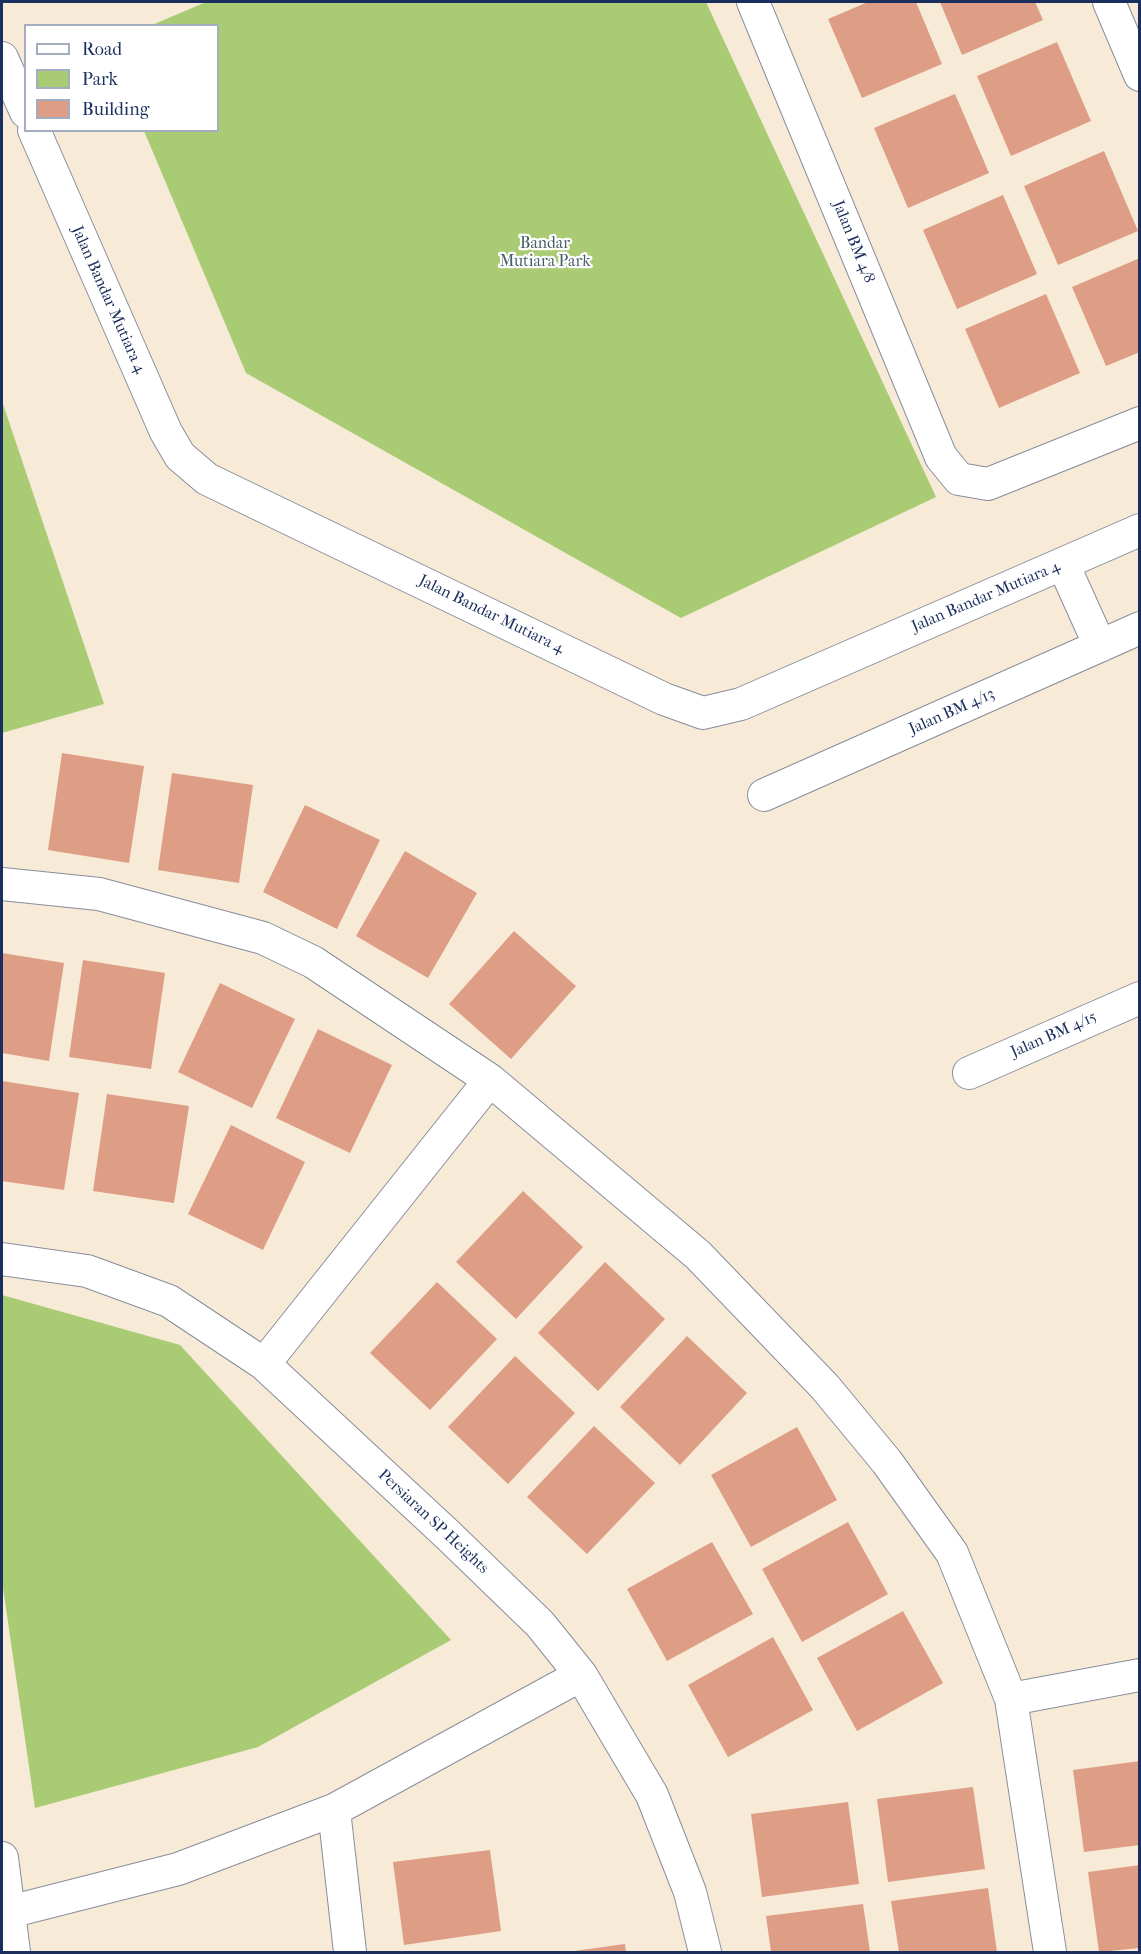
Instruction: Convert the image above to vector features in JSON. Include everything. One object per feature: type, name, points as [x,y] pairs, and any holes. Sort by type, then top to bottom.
[{"type":"street","name":"Jalan BM 4/8","points":[[753,2],[941,457],[959,479],[988,484],[1140,423]]},
{"type":"street","points":[[1109,2],[1140,75]]},
{"type":"street","points":[[2,58],[24,108]]},
{"type":"street","name":"Jalan Bandar Mutiara 4","points":[[34,132],[166,432],[180,456],[207,478],[664,699],[703,712],[741,704],[1140,530]]},
{"type":"street","points":[[1062,564],[1100,646]]},
{"type":"street","name":"Jalan BM 4/13","points":[[764,795],[1140,628]]},
{"type":"street","points":[[2,884],[99,894],[263,938],[313,963],[490,1080],[698,1255],[825,1387],[887,1462],[952,1553],[1011,1699],[1050,1953]]},
{"type":"street","name":"Jalan BM 4/15","points":[[969,1073],[1140,998]]},
{"type":"street","points":[[264,1364],[490,1080]]},
{"type":"street","name":"Persiaran SP Heights","points":[[2,1259],[87,1271],[169,1301],[264,1364],[540,1624],[581,1675],[652,1795],[690,1892],[705,1953]]},
{"type":"street","points":[[9,1912],[178,1869],[334,1810],[581,1675]]},
{"type":"street","points":[[1011,1699],[1140,1675]]},
{"type":"street","points":[[334,1810],[350,1953]]},
{"type":"street","points":[[2,1858],[14,1953]]},
{"type":"green space","name":"Bandar Mutiara Park","points":[[206,2],[706,2],[936,497],[681,618],[246,373],[144,132],[219,132],[219,24],[154,24]]},
{"type":"green space","points":[[2,401],[104,704],[2,733]]},
{"type":"green space","points":[[2,1295],[180,1345],[451,1640],[258,1747],[35,1808],[2,1581]]},
{"type":"building","points":[[868,2],[916,2],[942,64],[862,98],[828,19]]},
{"type":"building","points":[[940,2],[1035,2],[1043,20],[962,55]]},
{"type":"building","points":[[1057,42],[1091,121],[1011,156],[977,76]]},
{"type":"building","points":[[955,94],[989,173],[908,208],[874,128]]},
{"type":"building","points":[[1104,151],[1138,231],[1058,265],[1024,186]]},
{"type":"building","points":[[1003,195],[1037,274],[957,309],[923,230]]},
{"type":"building","points":[[1140,258],[1140,352],[1106,366],[1072,287]]},
{"type":"building","points":[[1046,294],[1080,373],[999,408],[965,329]]},
{"type":"building","points":[[62,753],[144,766],[129,863],[48,850]]},
{"type":"building","points":[[172,773],[253,785],[239,883],[158,870]]},
{"type":"building","points":[[305,805],[380,840],[337,929],[263,892]]},
{"type":"building","points":[[405,851],[477,893],[428,978],[356,936]]},
{"type":"building","points":[[514,931],[576,986],[511,1059],[449,1004]]},
{"type":"building","points":[[2,953],[64,963],[49,1061],[2,1053]]},
{"type":"building","points":[[83,960],[165,973],[151,1069],[69,1057]]},
{"type":"building","points":[[220,983],[295,1019],[252,1108],[178,1072]]},
{"type":"building","points":[[318,1029],[392,1065],[350,1153],[276,1118]]},
{"type":"building","points":[[2,1081],[79,1093],[64,1190],[2,1181]]},
{"type":"building","points":[[107,1094],[189,1106],[174,1203],[93,1191]]},
{"type":"building","points":[[231,1125],[305,1162],[263,1250],[188,1214]]},
{"type":"building","points":[[523,1191],[583,1247],[516,1319],[456,1262]]},
{"type":"building","points":[[605,1262],[665,1319],[598,1391],[538,1333]]},
{"type":"building","points":[[437,1282],[497,1339],[430,1410],[370,1353]]},
{"type":"building","points":[[687,1336],[747,1393],[680,1465],[620,1407]]},
{"type":"building","points":[[515,1356],[575,1413],[508,1484],[448,1427]]},
{"type":"building","points":[[594,1426],[655,1483],[587,1554],[527,1497]]},
{"type":"building","points":[[797,1427],[837,1500],[751,1547],[711,1475]]},
{"type":"building","points":[[848,1522],[888,1594],[802,1642],[762,1569]]},
{"type":"building","points":[[712,1542],[753,1614],[667,1661],[627,1589]]},
{"type":"building","points":[[903,1611],[943,1683],[857,1731],[817,1658]]},
{"type":"building","points":[[773,1637],[813,1710],[728,1757],[688,1685]]},
{"type":"building","points":[[1140,1761],[1140,1845],[1084,1852],[1073,1770]]},
{"type":"building","points":[[973,1787],[985,1869],[888,1882],[877,1799]]},
{"type":"building","points":[[848,1802],[859,1884],[762,1897],[751,1814]]},
{"type":"building","points":[[490,1850],[501,1931],[404,1945],[393,1862]]},
{"type":"building","points":[[1140,1865],[1140,1948],[1099,1952],[1088,1872]]},
{"type":"building","points":[[988,1888],[997,1952],[899,1952],[891,1901]]},
{"type":"building","points":[[863,1904],[870,1952],[771,1952],[766,1916]]},
{"type":"building","points":[[625,1944],[626,1952],[574,1952],[574,1951]]}]
